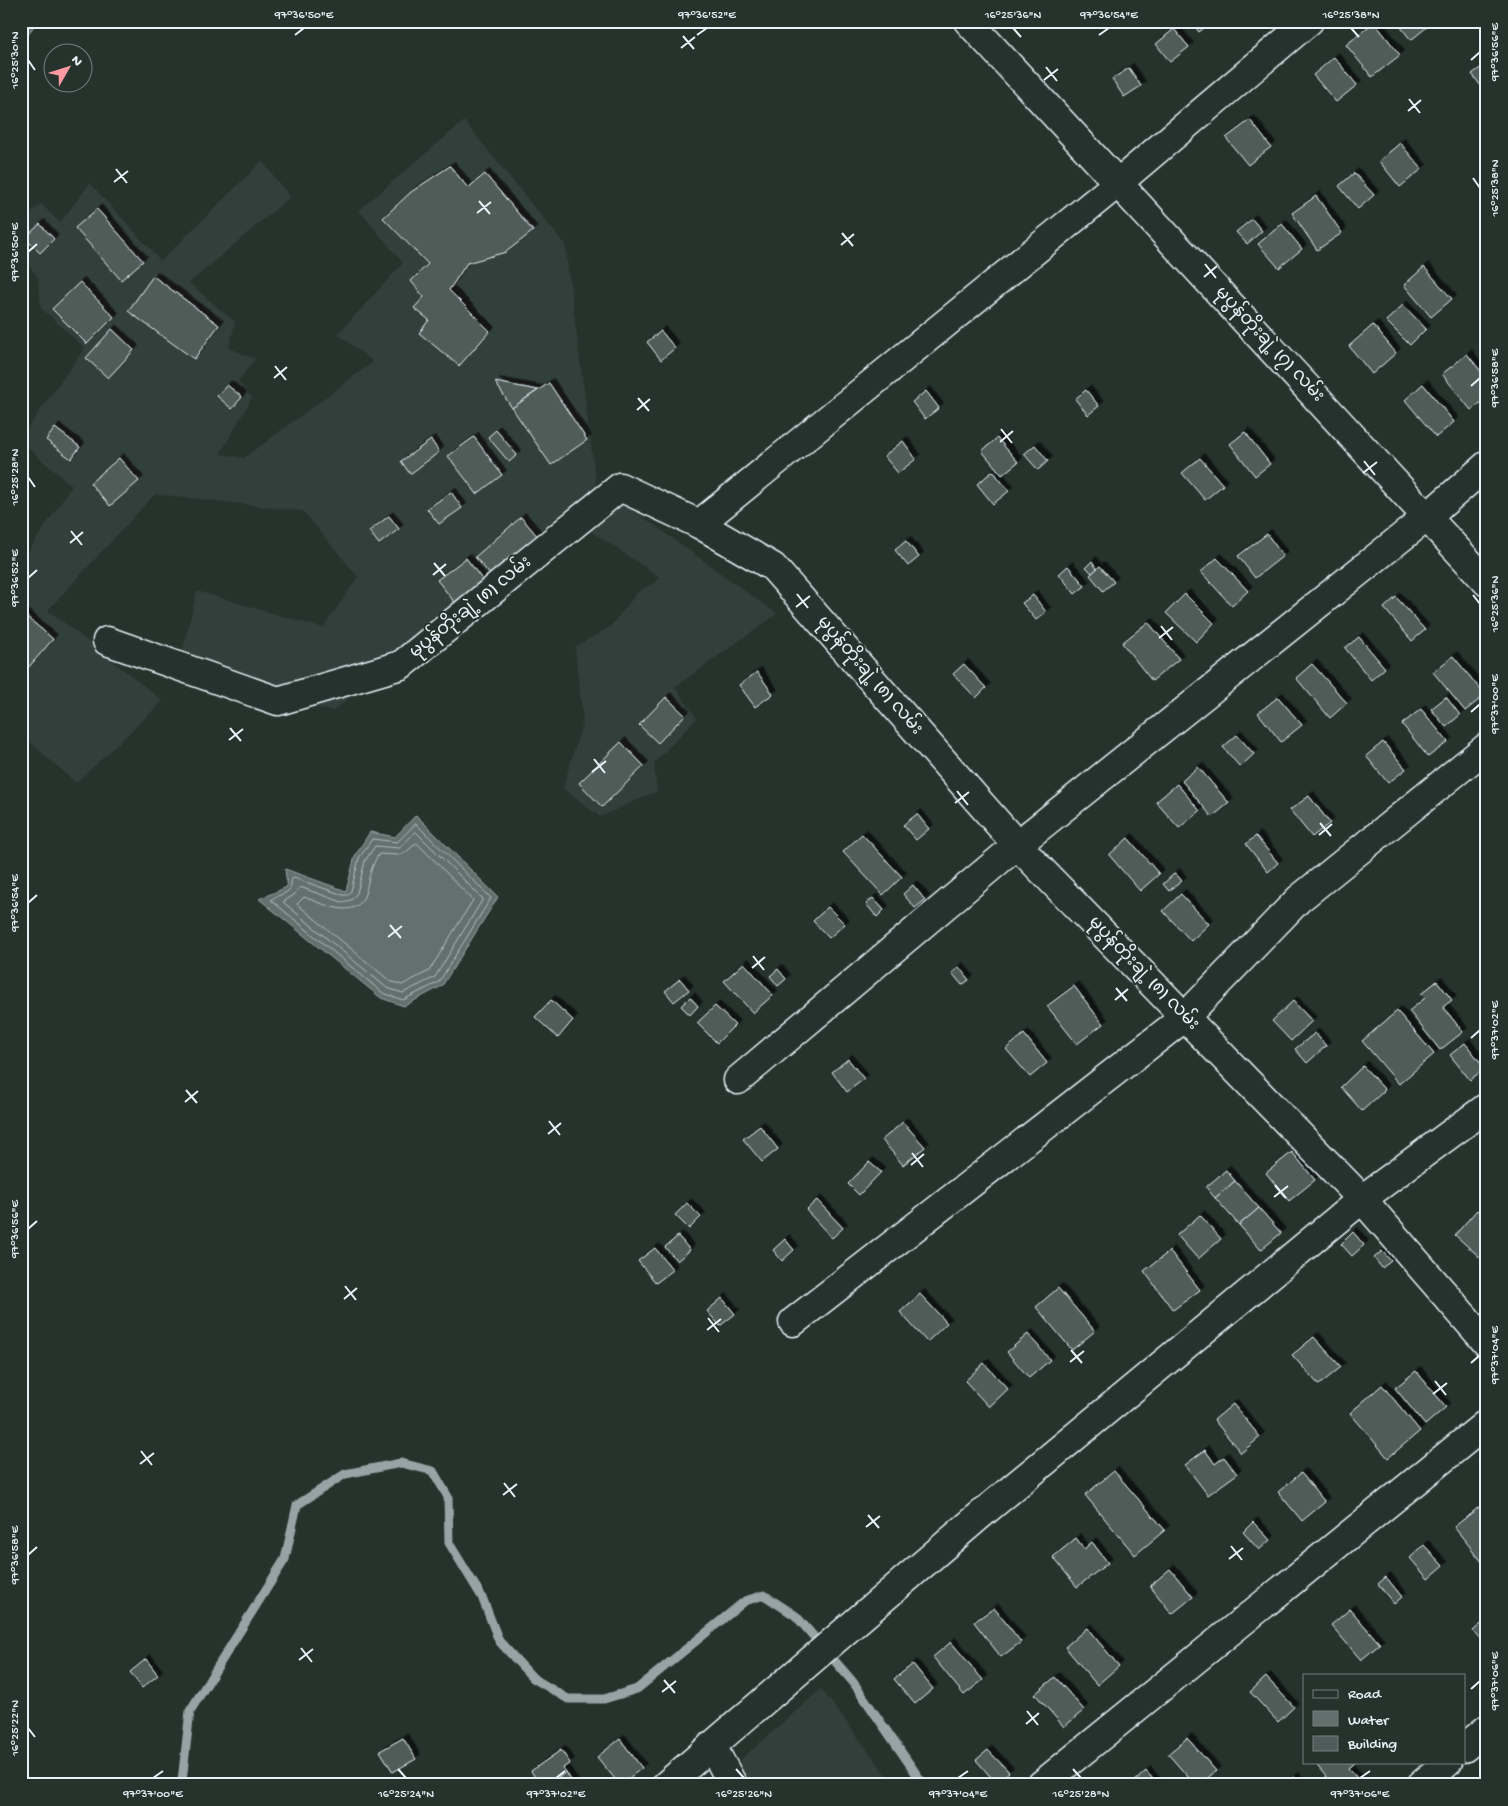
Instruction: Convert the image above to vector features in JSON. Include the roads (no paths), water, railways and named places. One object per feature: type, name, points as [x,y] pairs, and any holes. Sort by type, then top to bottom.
[{"type":"street","name":"မုပွန်တိုးချဲ့ (၇) လမ်း","points":[[968,21],[1487,582]]},
{"type":"street","points":[[699,524],[1118,183],[1309,21]]},
{"type":"street","points":[[738,1080],[1017,845],[1427,517],[1487,466]]},
{"type":"street","name":"မုပွန်တိုးချဲ့ (၈) လမ်း","points":[[107,640],[278,701],[400,665],[620,486],[699,524],[773,567],[1017,845],[1362,1199],[1487,1343]]},
{"type":"street","points":[[793,1322],[1185,1017],[1299,898],[1487,747]]},
{"type":"street","points":[[666,1785],[985,1511],[1362,1199],[1487,1107]]},
{"type":"street","points":[[1041,1785],[1487,1423]]},
{"type":"street","points":[[1466,1746],[1487,1729]]},
{"type":"street","points":[[712,1746],[733,1785]]},
{"type":"street","points":[[1421,1785],[1446,1764]]},
{"type":"water","points":[[21,21],[37,21],[21,46]]},
{"type":"water","points":[[416,815],[498,897],[442,986],[404,1006],[381,998],[259,899],[287,887],[285,869],[346,891],[355,856],[370,832],[395,837]]},
{"type":"waterway","points":[[180,1785],[190,1711],[285,1559],[297,1505],[345,1474],[401,1463],[433,1471],[448,1497],[449,1543],[482,1597],[499,1641],[533,1678],[568,1699],[604,1699],[637,1689],[745,1601],[764,1595],[796,1616],[853,1682],[924,1785]]}]
